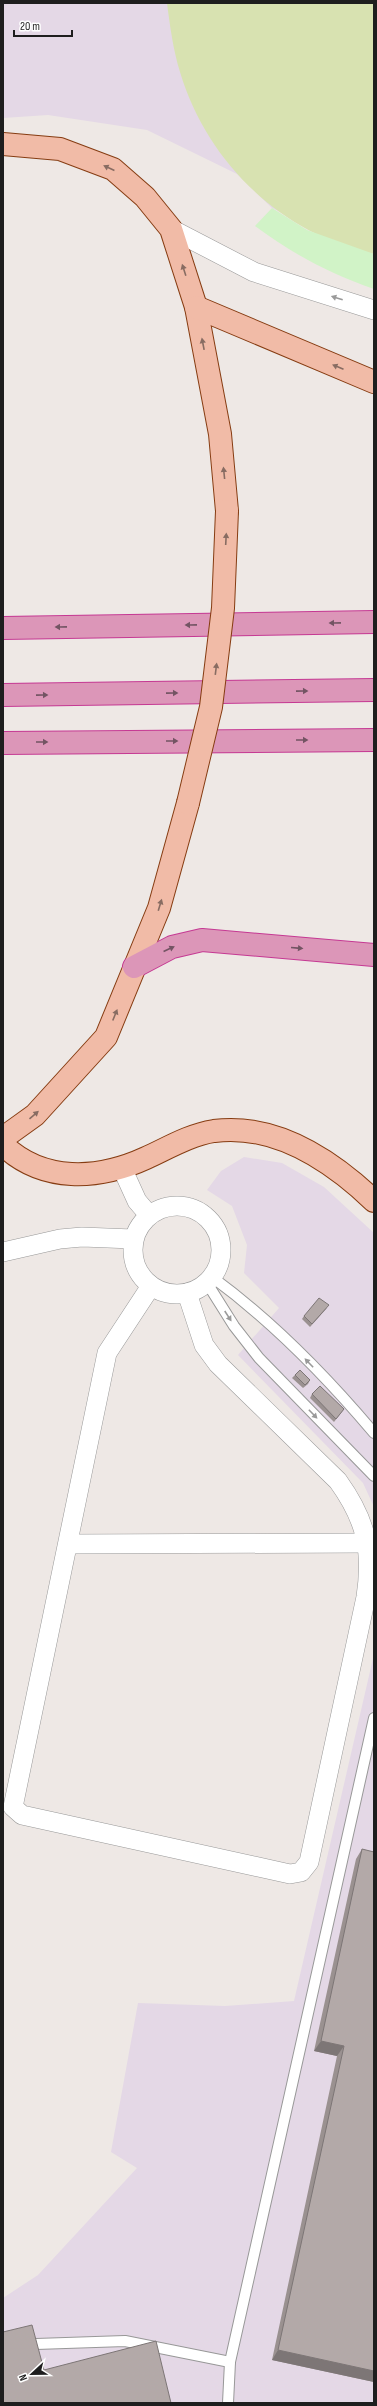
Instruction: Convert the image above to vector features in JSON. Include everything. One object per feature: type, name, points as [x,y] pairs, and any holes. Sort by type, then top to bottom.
[{"type":"highway","points":[[3,628],[374,622]]},
{"type":"highway","points":[[3,695],[374,690]]},
{"type":"highway","points":[[3,742],[374,740]]},
{"type":"highway","points":[[134,967],[172,947],[202,940],[374,955]]},
{"type":"main road","points":[[3,144],[60,149],[113,168],[145,197],[170,229],[196,307],[220,434],[228,511],[223,608],[211,707],[188,803],[159,908],[106,1037],[35,1114],[3,1138]]},
{"type":"main road","points":[[196,307],[374,382]]},
{"type":"main road","points":[[3,1145],[15,1156],[38,1168],[57,1174],[81,1175],[122,1168],[186,1139],[213,1132],[241,1130],[270,1135],[308,1150],[347,1175],[374,1201]]},
{"type":"street","points":[[170,229],[254,272],[374,310]]},
{"type":"street","points":[[122,1168],[131,1190],[149,1215]]},
{"type":"street","points":[[175,1205],[190,1207],[203,1213],[213,1223],[219,1236],[221,1250],[219,1265],[209,1280],[187,1293],[162,1292],[151,1286],[141,1277],[135,1265],[132,1252],[133,1239],[139,1225],[149,1215],[161,1207],[175,1205]]},
{"type":"street","points":[[3,1252],[68,1238],[133,1239]]},
{"type":"street","points":[[151,1286],[107,1353],[13,1807],[22,1815],[290,1874],[301,1872],[309,1862],[366,1597],[370,1570],[368,1543],[349,1496],[338,1481],[218,1364],[204,1344],[187,1293]]},
{"type":"street","points":[[68,1544],[368,1543]]},
{"type":"lane","points":[[209,1280],[257,1313],[352,1407],[374,1433]]},
{"type":"lane","points":[[209,1280],[234,1326],[259,1358],[374,1476]]},
{"type":"lane","points":[[228,2403],[230,2362],[374,1718]]},
{"type":"lane","points":[[36,2344],[125,2341],[230,2362]]},
{"type":"shaded area","points":[[3,3],[374,3],[374,254],[272,208],[237,174],[147,130],[48,115],[3,118]]},
{"type":"shaded area","points":[[244,1157],[282,1163],[324,1187],[374,1233],[374,1507],[363,1483],[238,1355],[279,1308],[244,1273],[247,1245],[232,1206],[207,1190],[221,1171]]},
{"type":"shaded area","points":[[374,1654],[374,2403],[3,2403],[3,2298],[38,2275],[137,2168],[111,2152],[138,2003],[225,2006],[294,2001]]},
{"type":"green space","points":[[167,3],[374,3],[374,254],[340,244],[308,230],[279,211],[252,189],[229,164],[209,136],[192,105],[180,72],[172,38]]},
{"type":"green space","points":[[272,208],[307,230],[374,254],[374,289],[327,270],[284,246],[255,226]]},
{"type":"building","points":[[319,1298],[329,1305],[312,1324],[304,1316]]},
{"type":"building","points":[[300,1370],[310,1380],[305,1385],[295,1375]]},
{"type":"building","points":[[320,1386],[344,1409],[336,1419],[312,1394]]},
{"type":"building","points":[[362,1849],[374,1852],[374,2371],[278,2350],[344,2046],[321,2041]]},
{"type":"building","points":[[32,2325],[44,2370],[156,2341],[171,2403],[3,2403],[3,2332]]}]
